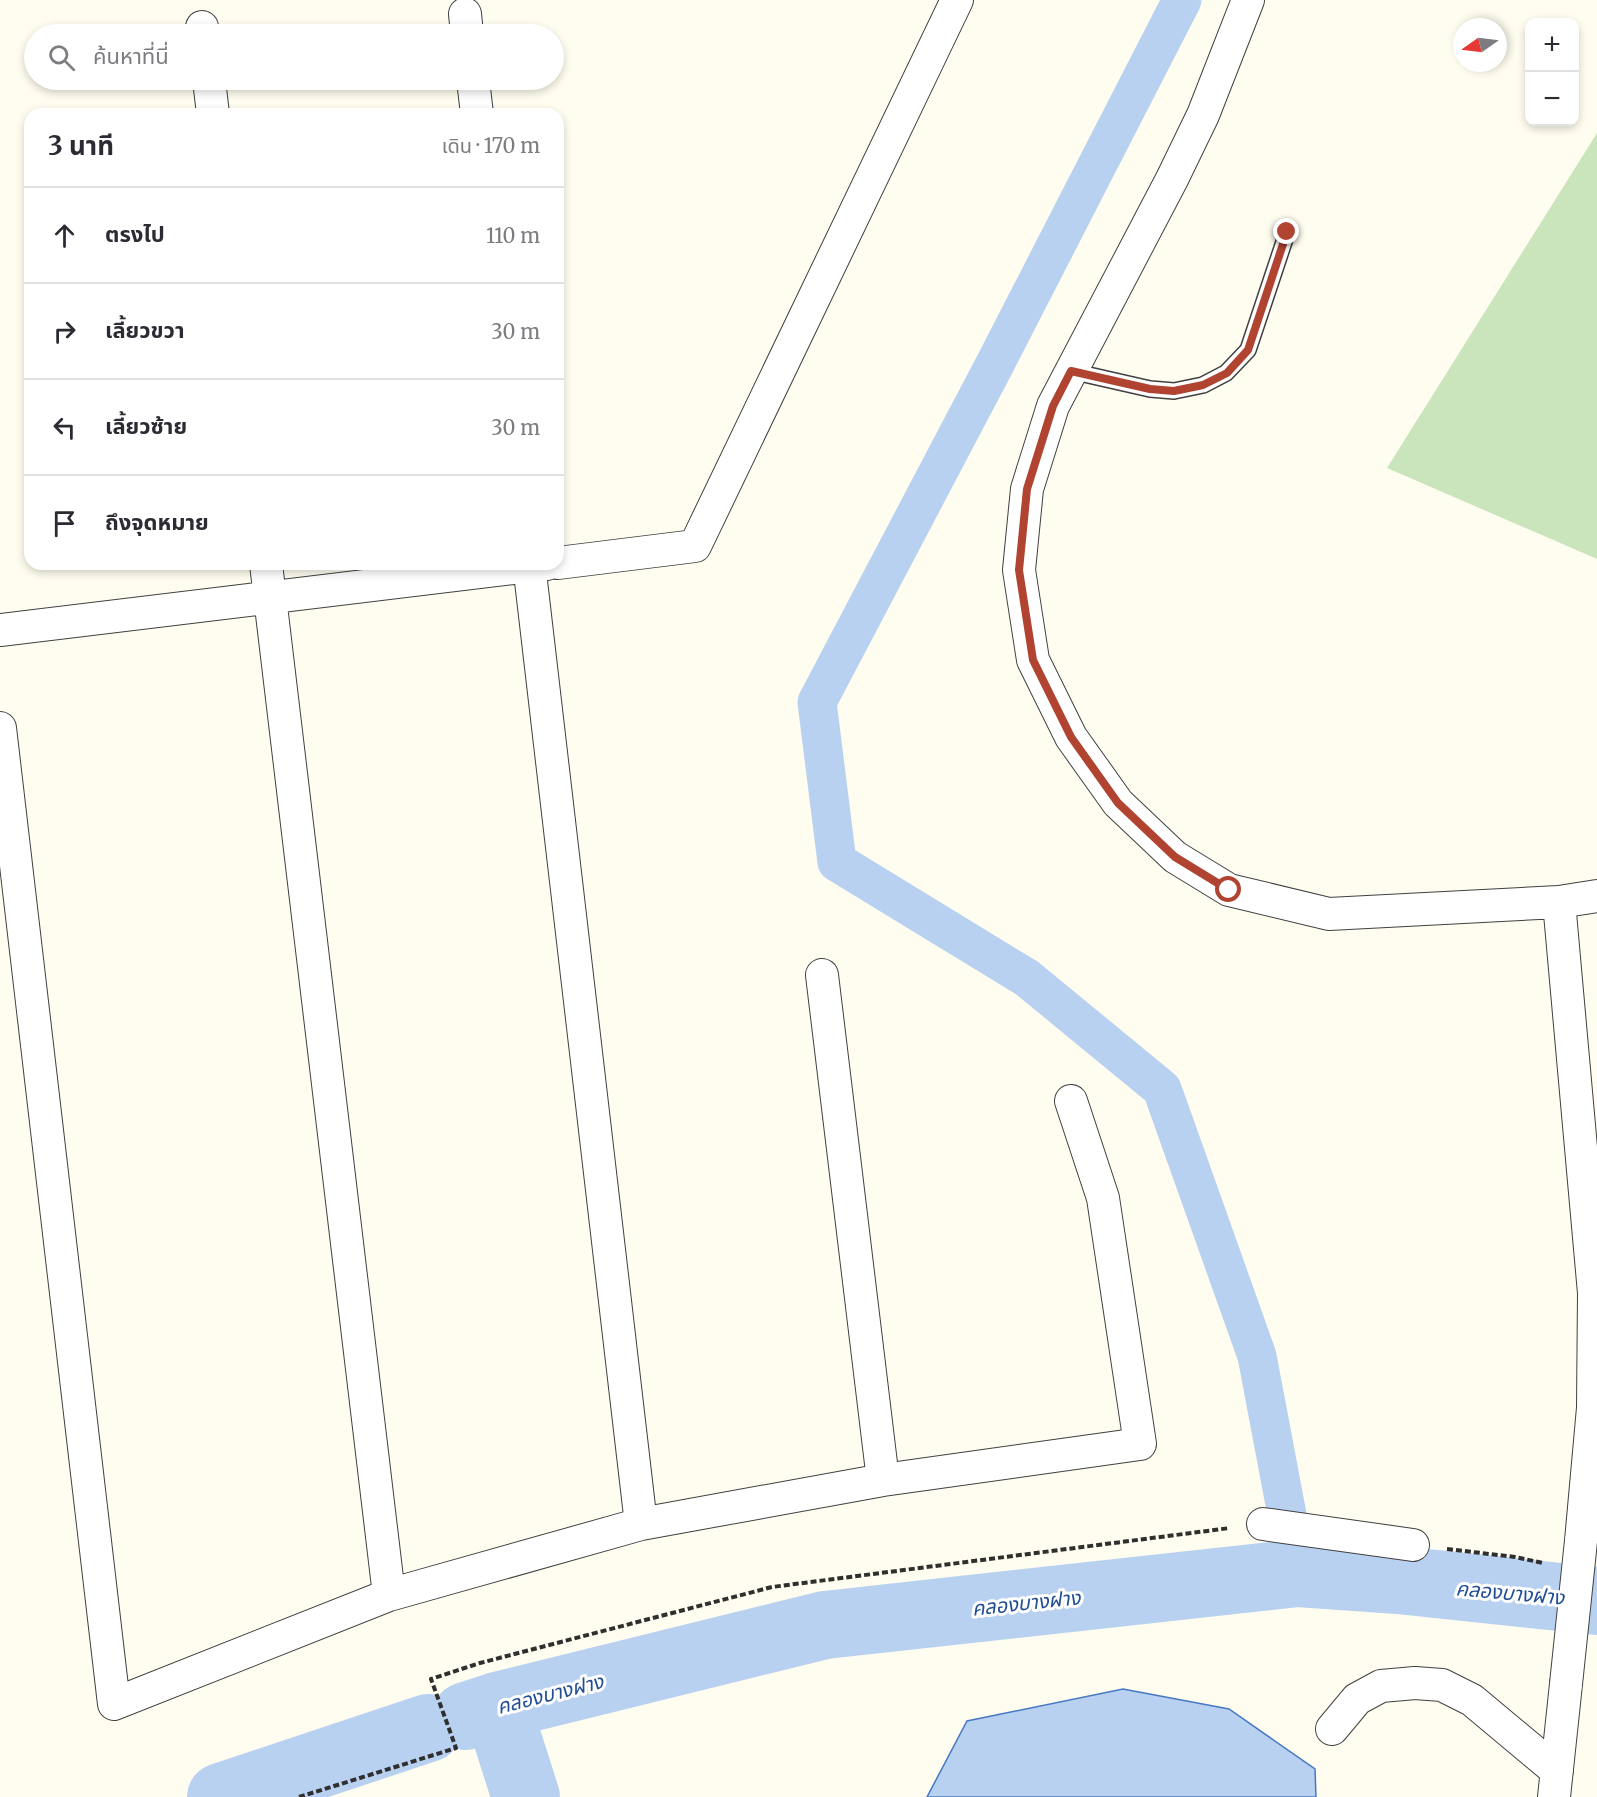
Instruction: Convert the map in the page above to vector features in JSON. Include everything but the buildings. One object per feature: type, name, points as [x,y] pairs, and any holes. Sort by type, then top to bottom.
[{"type":"street","points":[[564,561],[695,546],[957,0]]},
{"type":"street","points":[[1248,0],[1203,115],[1053,406],[1027,489],[1019,570],[1033,660],[1071,737],[1118,803],[1175,857],[1229,890],[1329,914],[1559,902],[1597,896]]},
{"type":"street","points":[[209,90],[212,108]]},
{"type":"street","points":[[474,90],[476,108]]},
{"type":"street","points":[[267,570],[389,1595]]},
{"type":"street","points":[[0,630],[492,570]]},
{"type":"street","points":[[542,570],[641,1524]]},
{"type":"street","points":[[0,728],[114,1704],[389,1595],[641,1524],[883,1480],[1140,1444],[1103,1198],[1071,1101]]},
{"type":"street","points":[[1555,1784],[1581,1541],[1594,1451],[1594,1293],[1559,902]]},
{"type":"street","points":[[822,975],[883,1480]]},
{"type":"street","points":[[1263,1524],[1413,1545]]},
{"type":"street","points":[[1332,1729],[1357,1699],[1381,1686],[1415,1683],[1442,1686],[1472,1700],[1555,1784]]},
{"type":"lane","points":[[1071,371],[1150,389],[1174,391],[1203,385],[1227,373],[1248,350],[1287,232]]},
{"type":"path","points":[[299,1797],[456,1748],[431,1679],[480,1663],[772,1587],[1263,1524]]},
{"type":"path","points":[[1413,1545],[1515,1557],[1550,1564]]},
{"type":"green space","points":[[1597,133],[1597,559],[1387,468]]},
{"type":"water","points":[[1123,1689],[1229,1709],[1315,1769],[1316,1797],[927,1797],[967,1721]]},
{"type":"waterway","points":[[1182,0],[996,362],[817,702],[837,862],[1027,978],[1162,1089],[1257,1356],[1298,1573]]},
{"type":"waterway","name":"คลองบางฝาง","points":[[466,1716],[497,1706],[825,1625],[1298,1573],[1398,1580],[1597,1601]]},
{"type":"waterway","points":[[497,1706],[526,1797]]},
{"type":"waterway","name":"คลองบางฝาง","points":[[221,1797],[428,1728]]},
{"type":"route","points":[[1229,890],[1175,857],[1118,803],[1071,737],[1033,660],[1019,570],[1027,489],[1053,406],[1071,371],[1150,389],[1174,391],[1203,385],[1227,373],[1248,350],[1287,232]]}]
